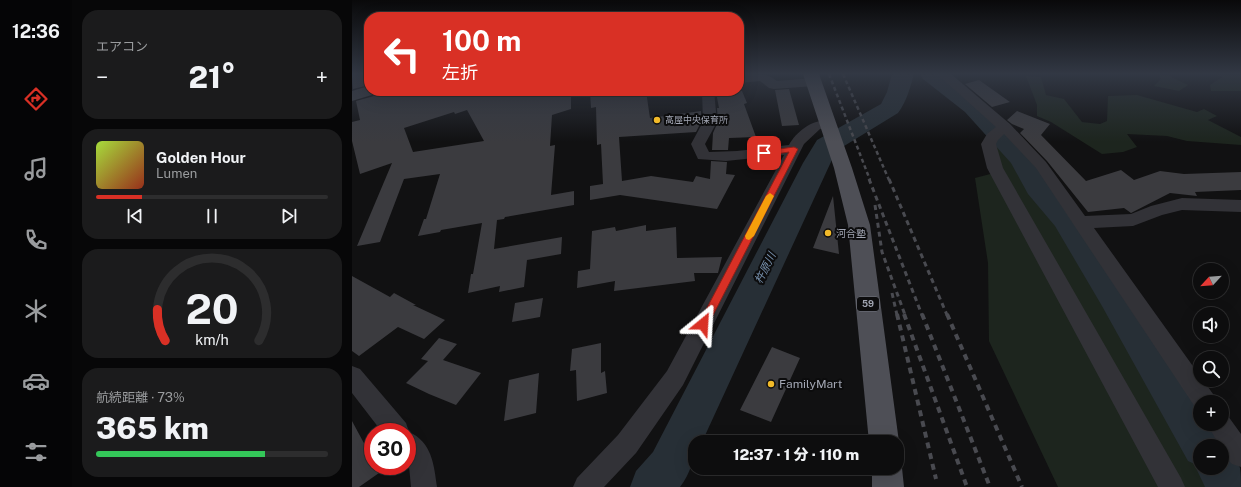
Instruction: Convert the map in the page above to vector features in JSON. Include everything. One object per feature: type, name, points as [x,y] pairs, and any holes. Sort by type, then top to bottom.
[{"type":"main road","name":"59","points":[[819,97],[844,168],[859,225],[883,435]]},
{"type":"main road","points":[[887,475],[888,487]]},
{"type":"street","points":[[708,97],[710,122],[698,144],[703,156],[713,157],[748,155],[794,149]]},
{"type":"street","points":[[965,97],[999,131],[1041,165],[1200,395]]},
{"type":"street","points":[[586,487],[627,444],[675,378],[798,142],[816,126],[828,124]]},
{"type":"street","points":[[999,131],[988,146],[995,168],[1172,487]]},
{"type":"street","points":[[1081,222],[1133,220],[1157,210],[1182,204],[1241,206]]},
{"type":"street","points":[[352,376],[390,423]]},
{"type":"street","points":[[1225,431],[1241,455]]},
{"type":"street","points":[[416,455],[421,461],[424,487]]},
{"type":"shaded area","points":[[1034,97],[1054,97],[1064,99],[1082,122],[1100,124],[1107,121],[1108,97],[1143,97],[1197,112],[1204,109],[1217,116],[1208,120],[1241,137],[1241,145],[1187,141],[1167,136],[1127,134],[1137,147],[1123,152],[1102,154],[1051,122],[1037,116],[1037,105]]},
{"type":"shaded area","points":[[999,141],[1095,281],[1193,446],[1193,475],[1213,475],[1221,487],[1058,487],[989,341],[988,263],[975,178],[998,172],[988,144]]},
{"type":"building","points":[[371,97],[571,97],[571,109],[552,115],[550,146],[555,145],[551,195],[574,191],[574,205],[505,217],[504,219],[497,220],[494,249],[562,237],[561,254],[527,260],[524,287],[499,292],[500,286],[468,293],[482,223],[441,230],[440,232],[418,236],[424,219],[426,219],[440,174],[404,179],[380,242],[357,246],[392,163],[360,174],[352,141],[352,122],[360,120],[356,101]],"holes":[[[467,110],[484,141],[413,152],[404,128],[454,112],[455,114]]]},
{"type":"building","points":[[590,97],[647,97],[650,118],[701,111],[701,122],[696,132],[619,137],[622,181],[651,176],[693,182],[696,176],[710,179],[711,161],[727,162],[726,174],[735,175],[717,209],[620,195],[590,200],[590,186],[603,184],[601,144],[597,145],[596,107],[591,108]]},
{"type":"building","points":[[717,97],[744,97],[747,103],[744,104],[756,137],[729,138],[728,150],[712,150],[713,133],[718,122],[717,108],[719,108]]},
{"type":"building","points":[[776,97],[791,97],[799,125],[782,126]]},
{"type":"building","points":[[980,97],[1003,97],[1010,102],[992,107]]},
{"type":"building","points":[[1017,111],[1050,124],[1041,135],[1086,181],[1121,170],[1134,180],[1160,171],[1184,174],[1241,172],[1241,190],[1195,192],[1197,196],[1170,193],[1131,213],[1124,208],[1088,212],[1047,161],[1020,133],[1024,129],[1007,120]]},
{"type":"building","name":"河合塾","points":[[833,196],[839,254],[813,248]]},
{"type":"building","points":[[646,225],[646,231],[676,227],[677,258],[722,257],[718,273],[694,273],[695,281],[614,291],[615,281],[577,288],[578,271],[590,269],[592,231],[615,227],[616,231]]},
{"type":"building","points":[[352,276],[390,297],[394,293],[416,305],[413,305],[445,320],[424,339],[398,327],[359,356],[352,351]]},
{"type":"building","points":[[543,298],[540,317],[512,322],[515,303]]},
{"type":"building","points":[[439,338],[457,344],[443,360],[481,373],[456,405],[406,383],[428,361],[421,359]]},
{"type":"building","points":[[601,343],[601,373],[605,371],[607,393],[577,401],[576,370],[570,371],[572,349]]},
{"type":"building","name":"FamilyMart","points":[[772,347],[800,358],[771,422],[740,410]]},
{"type":"building","points":[[539,373],[536,413],[504,421],[509,380]]},
{"type":"building","points":[[352,421],[364,443],[364,475],[376,475],[359,487],[352,487]]},
{"type":"waterway","name":"杵原川","points":[[652,487],[668,467],[816,163],[826,146],[890,108],[896,97]]},
{"type":"waterway","points":[[960,97],[973,107],[1022,159],[1038,187],[1065,219],[1114,296],[1199,439]]},
{"type":"waterway","points":[[1223,475],[1232,487]]},
{"type":"railway","points":[[838,97],[870,180]]},
{"type":"railway","points":[[853,97],[889,180]]},
{"type":"railway","points":[[869,179],[922,315]]},
{"type":"railway","points":[[889,179],[947,315]]},
{"type":"railway","points":[[875,205],[882,252],[905,315]]},
{"type":"railway","points":[[892,293],[897,315]]},
{"type":"railway","points":[[897,314],[936,479]]},
{"type":"railway","points":[[904,314],[967,487]]},
{"type":"railway","points":[[922,314],[990,487]]},
{"type":"railway","points":[[947,314],[1022,487]]},
{"type":"slow traffic","points":[[749,236],[770,196]]},
{"type":"place","name":"高屋中央保育所","points":[[657,120]]},
{"type":"place","name":"河合塾","points":[[828,233]]},
{"type":"place","name":"FamilyMart","points":[[771,384]]},
{"type":"route","points":[[703,324],[794,149],[764,153]]}]
